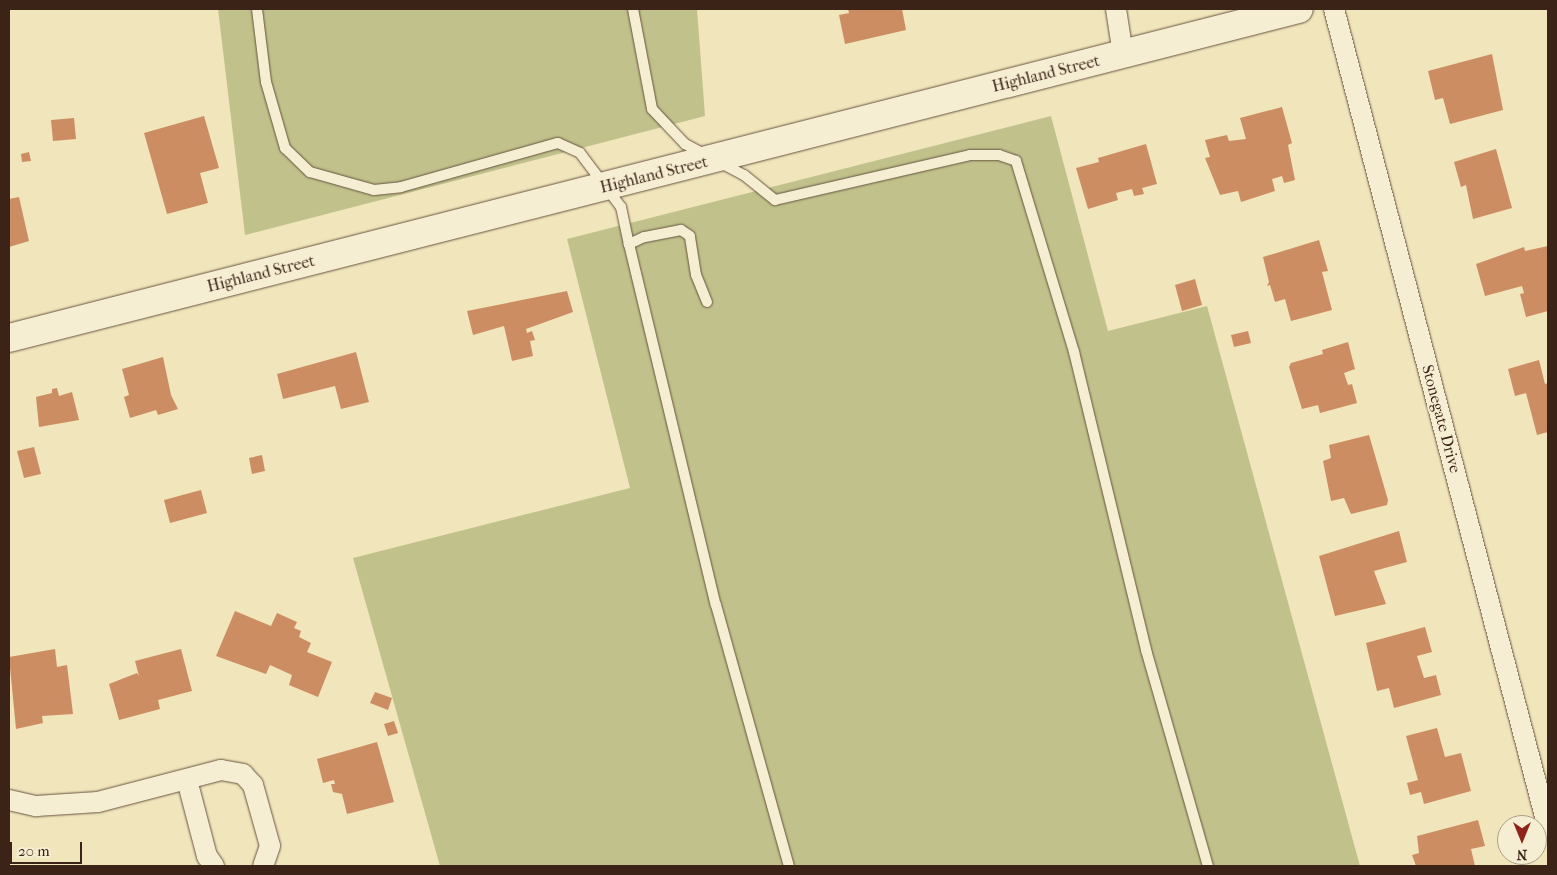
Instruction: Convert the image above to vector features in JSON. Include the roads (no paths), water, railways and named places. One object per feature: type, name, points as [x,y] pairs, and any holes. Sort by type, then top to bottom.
[{"type":"street","points":[[1116,9],[1123,54]]},
{"type":"street","name":"Highland Street","points":[[9,338],[715,160],[1299,9]]},
{"type":"street","name":"Stonegate Drive","points":[[1334,9],[1548,828]]},
{"type":"street","points":[[9,800],[36,806],[98,802],[221,770],[243,774],[253,785],[270,846],[263,866]]},
{"type":"street","points":[[187,780],[207,856],[214,866]]},
{"type":"lane","points":[[257,9],[266,82],[285,148],[310,172],[374,190],[401,187],[558,144],[580,153],[621,207],[709,577],[789,866]]},
{"type":"lane","points":[[633,9],[652,109],[685,144],[744,175],[775,200],[970,155],[999,155],[1016,161],[1074,352],[1146,650],[1208,866]]},
{"type":"lane","points":[[629,244],[644,237],[681,230],[690,236],[696,275],[707,302]]}]
